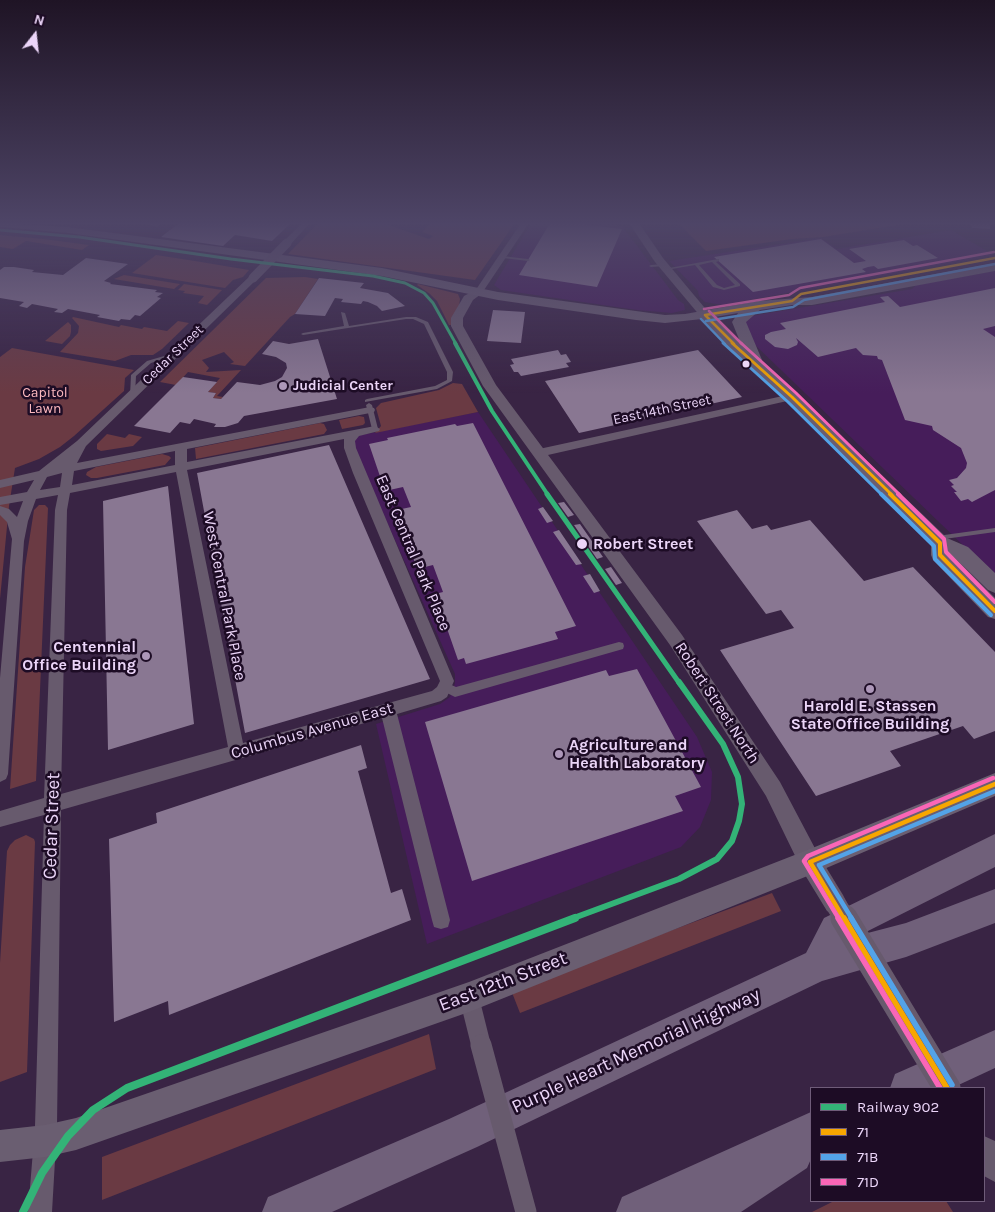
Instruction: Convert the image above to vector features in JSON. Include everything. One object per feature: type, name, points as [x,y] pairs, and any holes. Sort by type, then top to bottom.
[{"type":"highway","points":[[818,965],[836,930],[995,850]]},
{"type":"highway","name":"Purple Heart Memorial Highway","points":[[283,1212],[463,1133],[818,965],[906,940],[995,906]]},
{"type":"highway","points":[[911,1087],[995,1049]]},
{"type":"highway","points":[[632,1212],[690,1202],[810,1133]]},
{"type":"highway","points":[[637,1212],[690,1202],[810,1143]]},
{"type":"main road","points":[[421,280],[498,296],[665,319],[705,315],[792,300],[812,301],[927,280]]},
{"type":"main road","points":[[792,300],[801,294],[879,280]]},
{"type":"main road","points":[[757,364],[740,322],[742,316],[758,305]]},
{"type":"main road","points":[[705,315],[792,397],[937,541],[961,552],[995,585]]},
{"type":"main road","points":[[937,541],[940,554],[995,611]]},
{"type":"main road","name":"East 12th Street","points":[[0,1146],[45,1141],[76,1134],[469,996],[810,862],[995,784]]},
{"type":"street","name":"Cedar Street","points":[[0,774],[18,541],[22,521],[32,494],[43,474],[81,444],[250,280]]},
{"type":"street","name":"Robert Street North","points":[[487,280],[479,291],[468,298],[457,318],[458,326],[490,386],[681,648],[774,789],[810,862],[946,1087]]},
{"type":"street","points":[[675,280],[705,315]]},
{"type":"street","name":"East 14th Street","points":[[539,453],[792,397]]},
{"type":"street","points":[[0,484],[69,468],[334,417],[368,405]]},
{"type":"street","points":[[334,417],[339,436]]},
{"type":"street","points":[[0,501],[375,429]]},
{"type":"street","name":"East Central Park Place","points":[[354,433],[349,440],[350,448],[446,675],[445,687]]},
{"type":"street","name":"Cedar Street","points":[[40,1212],[45,1141],[61,510],[69,468],[81,444]]},
{"type":"street","name":"West Central Park Place","points":[[181,447],[181,467],[237,752]]},
{"type":"street","points":[[0,510],[13,520],[18,541]]},
{"type":"street","points":[[445,687],[455,692],[619,646]]},
{"type":"street","name":"Columbus Avenue East","points":[[0,819],[436,696],[445,687]]},
{"type":"street","points":[[388,710],[441,920]]},
{"type":"street","points":[[469,996],[526,1212]]},
{"type":"street","points":[[985,1152],[995,1168]]},
{"type":"lane","points":[[709,280],[715,286],[724,288],[738,285],[733,280]]},
{"type":"lane","points":[[343,313],[347,328]]},
{"type":"lane","points":[[303,334],[406,318],[422,320],[426,323],[450,372],[448,381],[444,385],[368,405],[375,429]]},
{"type":"lane","points":[[937,541],[981,530],[995,530]]},
{"type":"shaded area","points":[[497,280],[663,280],[678,300],[684,304],[685,310],[672,313],[637,310],[501,290],[494,285]]},
{"type":"shaded area","points":[[687,280],[860,280],[722,305],[705,302],[699,296],[698,291]]},
{"type":"shaded area","points":[[947,280],[995,280],[995,576],[752,342],[746,327],[746,319],[751,316],[912,289],[916,285]]},
{"type":"shaded area","points":[[478,412],[697,737],[712,772],[711,800],[700,827],[681,847],[427,944],[376,724],[440,704],[450,697],[455,683],[455,674],[351,442],[356,436]]},
{"type":"green space","points":[[117,280],[152,280],[180,284],[174,289]]},
{"type":"green space","points":[[173,280],[234,280],[225,288]]},
{"type":"green space","points":[[264,280],[318,280],[295,314],[290,317],[245,366],[230,364],[234,362],[224,352],[202,360],[209,368],[206,372],[241,370],[217,396],[223,397],[221,399],[213,398],[216,393],[208,392],[220,378],[188,372],[176,385],[160,382]]},
{"type":"green space","points":[[184,284],[222,290],[207,305],[198,303],[204,296],[183,293],[185,291],[178,290]]},
{"type":"green space","points":[[418,284],[458,294],[460,299],[459,306],[452,325],[449,325],[437,301]]},
{"type":"green space","points":[[73,317],[119,327],[121,325],[167,331],[178,321],[189,323],[153,355],[131,355],[115,361],[60,352],[78,333],[79,326]]},
{"type":"green space","points":[[68,322],[71,325],[70,336],[62,344],[45,341]]},
{"type":"green space","name":"Capitol Lawn","points":[[12,348],[134,370],[125,378],[124,391],[74,436],[60,447],[39,459],[15,468],[9,506],[0,599],[0,357]]},
{"type":"green space","points":[[453,383],[462,384],[478,412],[375,433],[381,426],[376,408],[381,403],[439,390]]},
{"type":"green space","points":[[359,416],[364,417],[365,423],[363,425],[342,429],[339,420]]},
{"type":"green space","points":[[320,423],[324,424],[327,430],[324,434],[196,459],[195,448]]},
{"type":"green space","points":[[107,434],[125,438],[129,434],[142,437],[133,446],[101,451],[97,449],[97,444]]},
{"type":"green space","points":[[162,454],[171,458],[165,465],[97,478],[91,478],[86,475],[87,472],[96,467]]},
{"type":"green space","points":[[39,505],[45,505],[48,508],[36,781],[10,789],[25,567],[34,510]]},
{"type":"green space","points":[[26,835],[34,839],[35,842],[27,1072],[0,1082],[0,963],[7,851],[15,840]]},
{"type":"green space","points":[[772,893],[781,911],[520,1013],[511,990]]},
{"type":"green space","points":[[429,1034],[436,1069],[102,1200],[102,1157]]},
{"type":"green space","points":[[832,1202],[947,1202],[953,1212],[812,1212]]},
{"type":"building","points":[[0,280],[106,280],[104,281],[110,284],[157,290],[155,292],[163,293],[157,297],[161,298],[140,316],[135,315],[130,320],[121,319],[119,321],[68,309],[62,313],[54,312],[58,309],[32,304],[27,308],[19,306],[24,302],[0,298]]},
{"type":"building","points":[[318,280],[364,283],[360,288],[388,293],[405,306],[382,311],[377,306],[368,302],[363,301],[361,304],[341,302],[343,299],[335,298],[325,316],[295,314]]},
{"type":"building","points":[[549,280],[600,280],[597,287]]},
{"type":"building","points":[[739,280],[823,280],[753,292]]},
{"type":"building","points":[[995,288],[995,326],[983,329],[995,337],[995,490],[972,502],[968,499],[961,501],[954,492],[957,492],[951,486],[954,485],[949,480],[957,478],[966,468],[967,463],[961,448],[933,430],[932,426],[905,420],[882,360],[878,359],[877,356],[863,355],[856,348],[818,357],[796,338],[797,345],[788,349],[775,347],[765,339],[765,335],[771,332],[786,329],[780,323],[885,302],[880,297],[888,296],[900,307]]},
{"type":"building","points":[[493,310],[525,312],[521,343],[487,341]]},
{"type":"building","name":"Judicial Center","points":[[318,339],[337,399],[244,416],[238,423],[225,427],[214,427],[216,424],[194,419],[190,424],[180,422],[170,433],[134,426],[183,377],[217,382],[208,392],[216,393],[213,398],[221,399],[237,382],[260,385],[282,377],[287,368],[286,363],[276,357],[262,354],[273,341],[289,344]]},
{"type":"building","points":[[558,350],[561,355],[566,354],[571,362],[566,363],[569,367],[521,376],[518,372],[514,372],[510,365],[514,364],[511,359]]},
{"type":"building","points":[[698,350],[742,397],[579,433],[545,381]]},
{"type":"building","points":[[473,423],[576,626],[555,632],[558,639],[466,664],[464,658],[458,660],[435,594],[443,592],[433,565],[417,569],[397,510],[411,507],[403,487],[385,491],[369,444],[388,440],[387,438],[455,424],[457,426]]},
{"type":"building","points":[[329,445],[430,679],[245,733],[197,473]]},
{"type":"building","name":"Centennial Office Building","points":[[168,486],[194,724],[108,750],[103,501]]},
{"type":"building","points":[[564,502],[574,515],[568,517],[558,503]]},
{"type":"building","points":[[543,507],[553,521],[547,523],[538,509]]},
{"type":"building","name":"Harold E. Stassen State Office Building","points":[[737,510],[752,529],[767,525],[771,530],[810,520],[864,581],[913,567],[995,652],[995,731],[974,739],[963,726],[890,751],[901,766],[816,796],[720,650],[794,628],[781,610],[766,614],[697,521]]},
{"type":"building","points":[[580,524],[603,557],[597,559],[574,525]]},
{"type":"building","points":[[559,530],[582,564],[576,565],[553,532]]},
{"type":"building","points":[[611,567],[622,583],[616,585],[605,569]]},
{"type":"building","points":[[590,574],[600,591],[594,593],[583,576]]},
{"type":"building","name":"Agriculture and Health Laboratory","points":[[637,669],[701,787],[675,796],[683,811],[472,881],[425,722],[606,670],[609,676]]},
{"type":"building","points":[[361,745],[367,768],[358,771],[391,893],[402,889],[411,920],[169,1015],[168,1001],[114,1022],[109,839],[157,823],[156,813]]},
{"type":"rail line","name":"902","points":[[23,1212],[42,1173],[68,1136],[93,1110],[127,1088],[484,951],[679,879],[717,859],[732,841],[739,821],[742,804],[738,777],[723,744],[532,473],[492,411],[433,303],[424,293],[405,283],[389,280]]},
{"type":"transit line","name":"71D","points":[[704,309],[789,295],[800,288],[845,280]]},
{"type":"transit line","name":"71","points":[[705,315],[792,301],[801,294],[879,280]]},
{"type":"transit line","name":"71B","points":[[706,321],[793,307],[804,300],[912,280]]},
{"type":"transit line","name":"71D","points":[[709,311],[736,339],[796,393],[944,539],[946,552],[995,602]]},
{"type":"transit line","name":"71","points":[[705,315],[732,343],[792,397],[940,543],[940,555],[995,611]]},
{"type":"transit line","name":"71B","points":[[701,319],[728,348],[788,402],[934,546],[935,559],[991,615]]},
{"type":"transit line","name":"71D","points":[[939,1087],[804,861],[808,856],[993,778]]},
{"type":"transit line","name":"71","points":[[946,1087],[810,862],[995,784]]},
{"type":"transit line","name":"71B","points":[[952,1085],[819,865],[995,791]]},
{"type":"place","name":"Judicial Center","points":[[283,386]]},
{"type":"place","name":"Robert Street","points":[[582,544]]},
{"type":"place","name":"Centennial Office Building","points":[[146,656]]},
{"type":"place","name":"Harold E. Stassen State Office Building","points":[[870,689]]},
{"type":"place","name":"Agriculture and Health Laboratory","points":[[559,754]]}]
